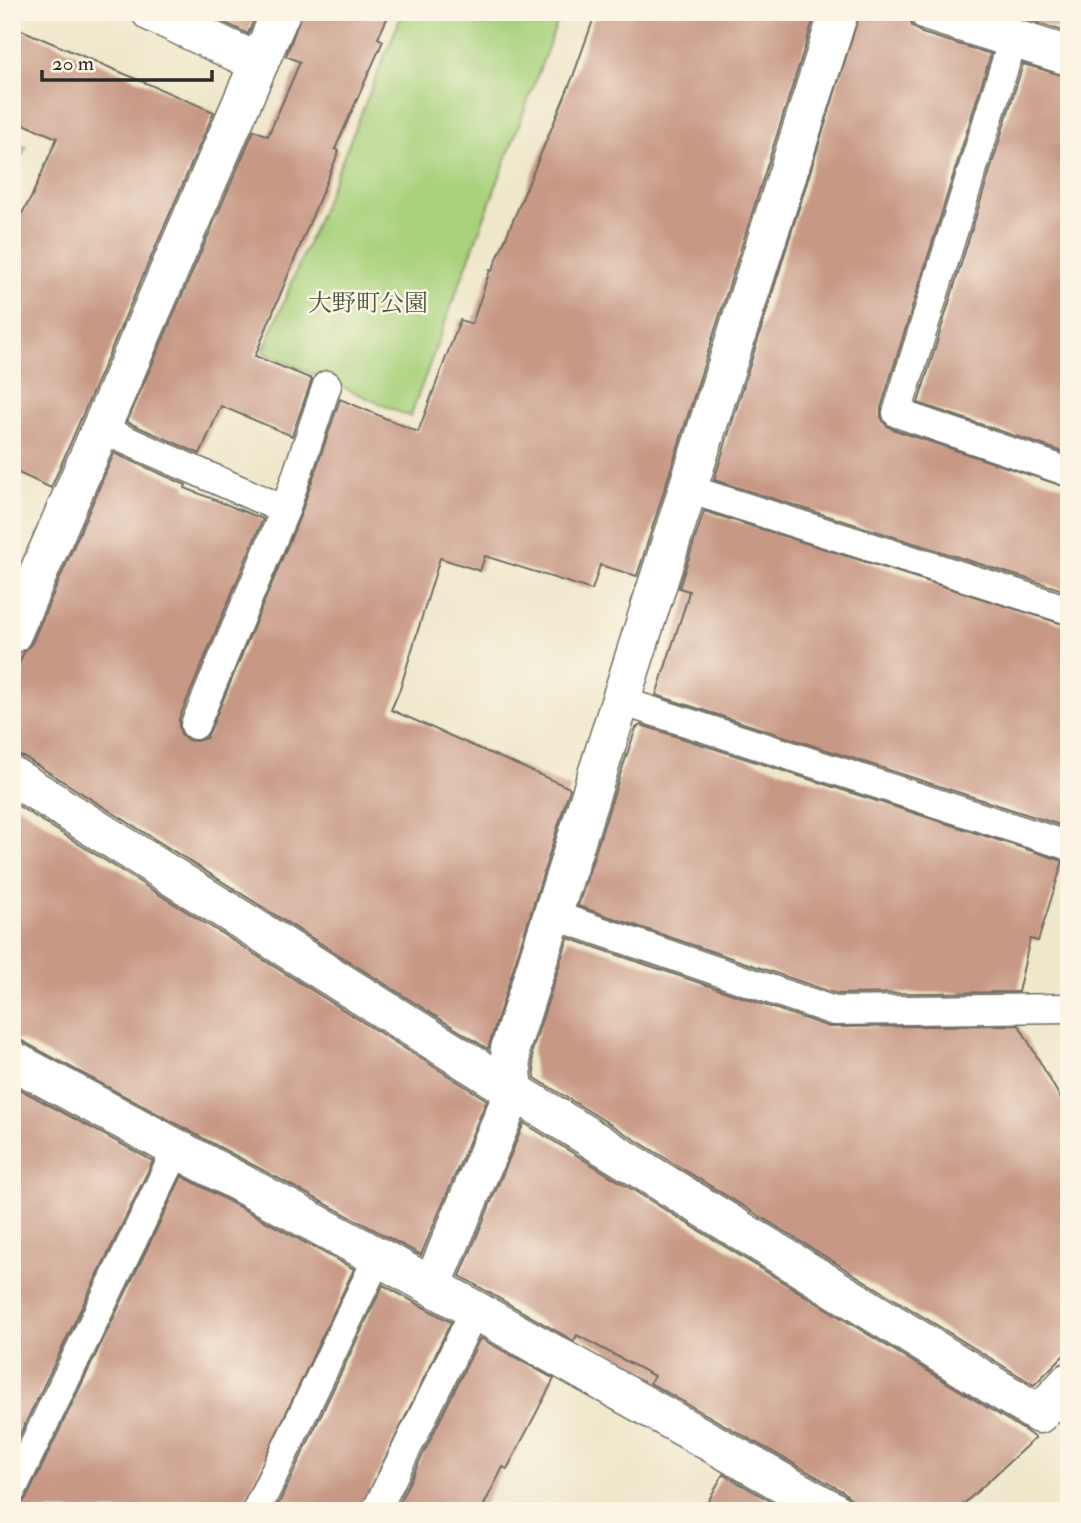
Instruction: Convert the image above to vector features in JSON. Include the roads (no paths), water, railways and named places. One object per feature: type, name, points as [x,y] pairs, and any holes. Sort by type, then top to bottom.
[{"type":"street","points":[[151,12],[259,63]]},
{"type":"street","points":[[12,634],[281,12]]},
{"type":"street","points":[[432,1286],[514,1091],[510,1049],[839,12]]},
{"type":"street","points":[[929,12],[1069,56]]},
{"type":"street","points":[[12,776],[514,1091],[1039,1414],[1069,1382]]},
{"type":"street","points":[[12,1060],[378,1256],[833,1511]]},
{"type":"lane","points":[[1013,39],[897,413],[1069,472]]},
{"type":"lane","points":[[195,725],[285,510],[327,385]]},
{"type":"lane","points":[[101,429],[285,510]]},
{"type":"lane","points":[[688,489],[1069,611]]},
{"type":"lane","points":[[621,701],[1069,846]]},
{"type":"lane","points":[[553,915],[834,1011],[1069,1008]]},
{"type":"lane","points":[[12,1490],[177,1149]]},
{"type":"lane","points":[[257,1511],[378,1256]]},
{"type":"lane","points":[[376,1511],[475,1310]]},
{"type":"park label","name":"大野町公園","points":[[368,303]]}]
